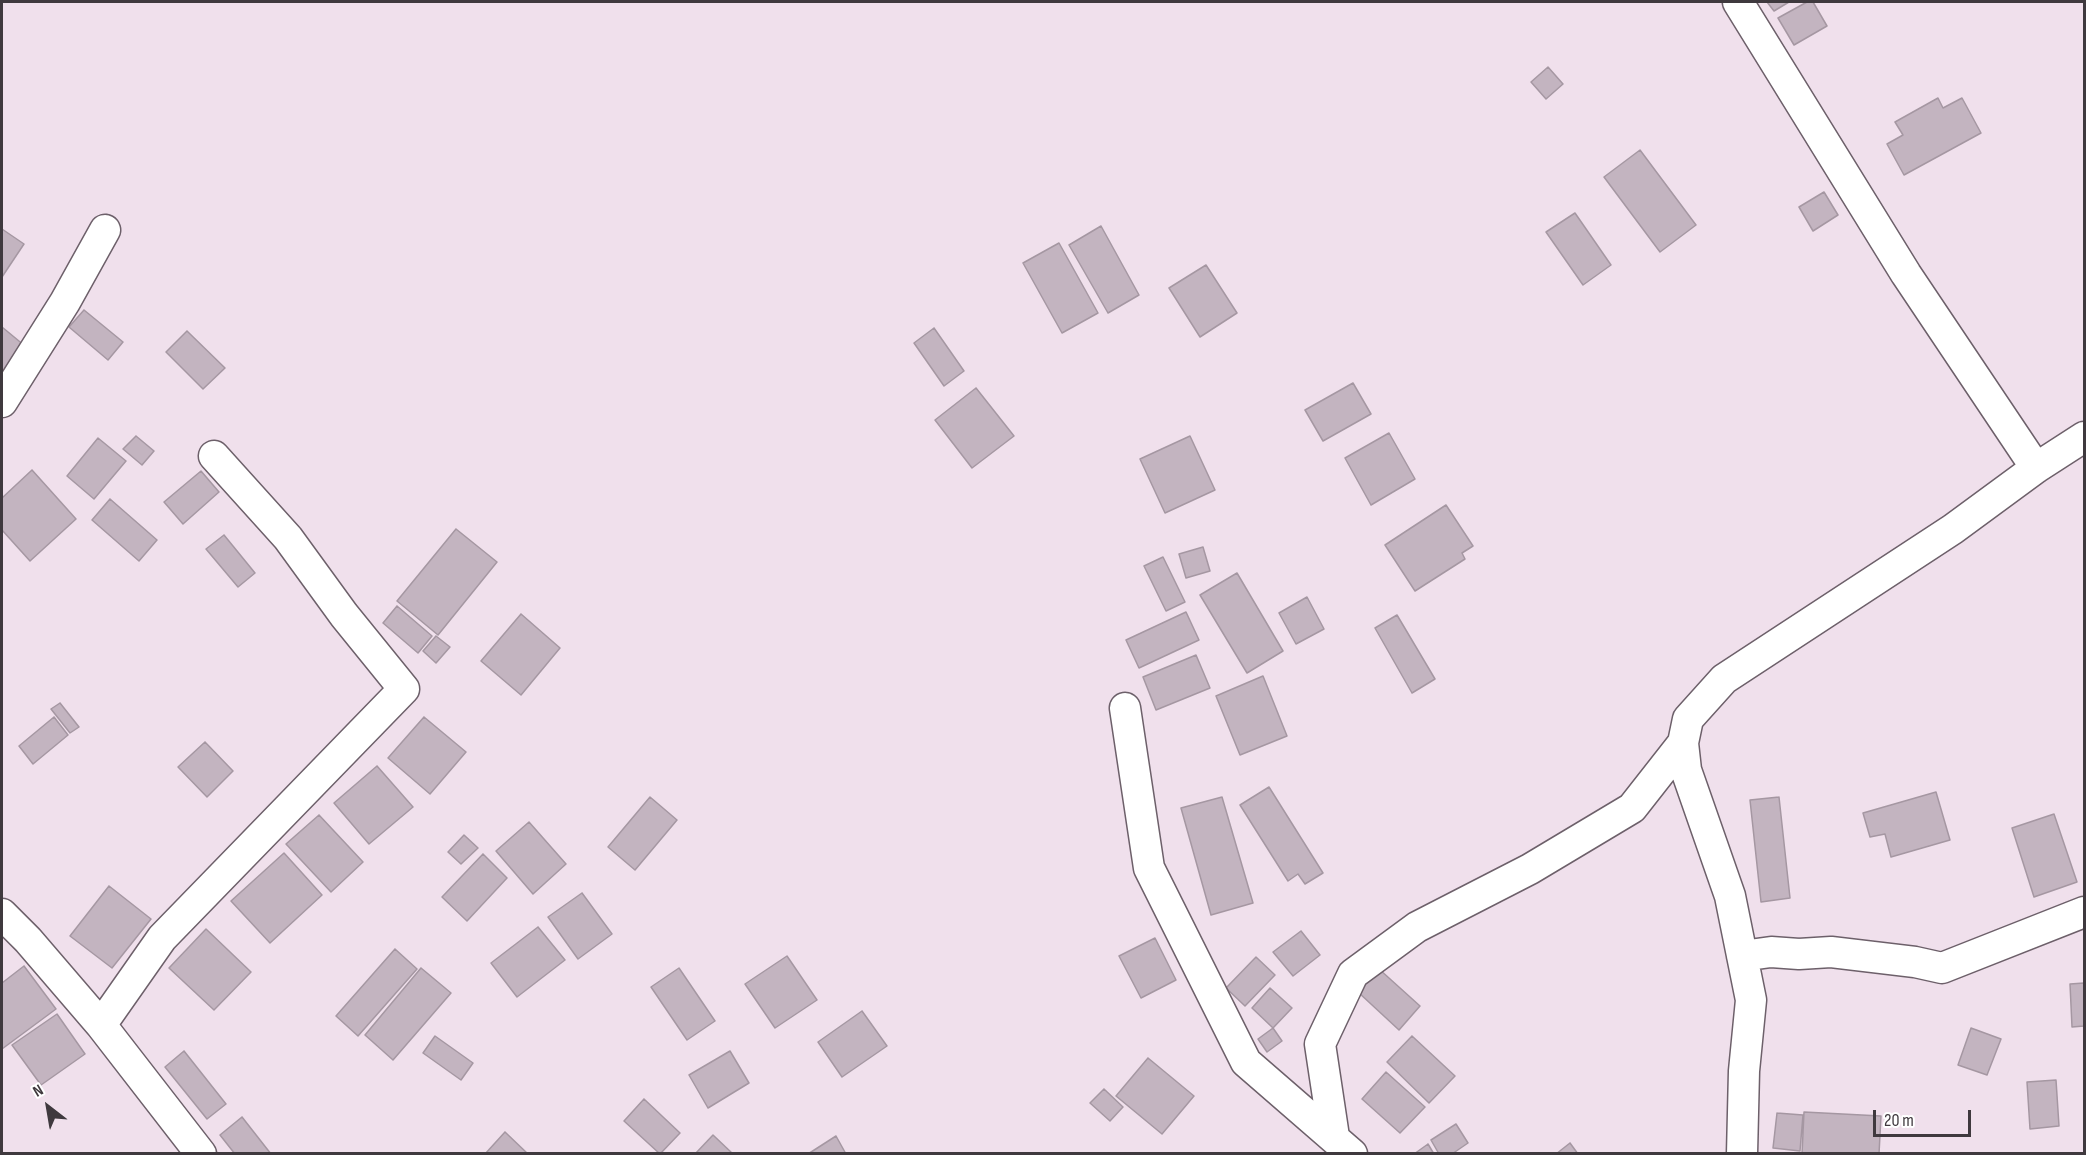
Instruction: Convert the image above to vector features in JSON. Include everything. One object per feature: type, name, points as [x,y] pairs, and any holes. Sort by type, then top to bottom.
[{"type":"street","points":[[1738,2],[1906,274],[2036,468]]},
{"type":"street","points":[[2,402],[65,302],[105,230]]},
{"type":"street","points":[[1742,1154],[1744,1071],[1751,1000],[1730,896],[1686,770],[1683,743],[1688,719],[1724,679],[1953,530],[2036,468],[2085,437]]},
{"type":"street","points":[[101,1025],[162,938],[404,689],[344,615],[288,538],[214,456]]},
{"type":"street","points":[[1125,708],[1149,868],[1246,1062],[1343,1145]]},
{"type":"street","points":[[1343,1145],[1320,1044],[1353,974],[1417,927],[1530,869],[1632,808],[1683,743]]},
{"type":"street","points":[[1742,956],[1772,951],[1799,954],[1831,952],[1942,968],[2085,912]]},
{"type":"street","points":[[2,914],[28,940],[101,1025],[201,1154]]},
{"type":"building","points":[[1767,2],[1789,2],[1774,11]]},
{"type":"building","points":[[1807,2],[1813,2],[1827,26],[1794,45],[1778,18]]},
{"type":"building","points":[[1548,67],[1563,84],[1546,99],[1531,82]]},
{"type":"building","points":[[1938,98],[1943,108],[1962,98],[1981,133],[1904,175],[1887,144],[1903,135],[1895,122]]},
{"type":"building","points":[[1640,150],[1696,225],[1660,252],[1604,177]]},
{"type":"building","points":[[1824,192],[1838,215],[1813,231],[1799,207]]},
{"type":"building","points":[[1575,213],[1611,265],[1583,285],[1546,232]]},
{"type":"building","points":[[1101,226],[1139,295],[1108,313],[1069,245]]},
{"type":"building","points":[[2,229],[24,244],[2,277]]},
{"type":"building","points":[[1059,243],[1098,313],[1062,333],[1023,263]]},
{"type":"building","points":[[1206,265],[1237,313],[1200,337],[1169,288]]},
{"type":"building","points":[[84,310],[123,342],[108,360],[69,327]]},
{"type":"building","points":[[2,327],[25,346],[2,375]]},
{"type":"building","points":[[934,328],[964,371],[944,386],[914,343]]},
{"type":"building","points":[[187,331],[225,368],[203,389],[166,352]]},
{"type":"building","points":[[1353,383],[1371,414],[1323,441],[1305,410]]},
{"type":"building","points":[[976,388],[1014,436],[972,468],[935,420]]},
{"type":"building","points":[[1389,433],[1415,479],[1371,505],[1345,458]]},
{"type":"building","points":[[136,436],[154,451],[142,465],[123,449]]},
{"type":"building","points":[[1190,436],[1215,490],[1165,513],[1140,459]]},
{"type":"building","points":[[98,438],[126,461],[94,499],[67,476]]},
{"type":"building","points":[[32,470],[76,519],[30,561],[2,530],[2,498]]},
{"type":"building","points":[[201,471],[219,492],[183,524],[164,502]]},
{"type":"building","points":[[110,499],[157,540],[139,561],[92,520]]},
{"type":"building","points":[[1446,505],[1473,546],[1462,553],[1465,559],[1415,591],[1385,545]]},
{"type":"building","points":[[456,529],[497,562],[438,635],[397,601]]},
{"type":"building","points":[[224,535],[255,573],[238,587],[206,549]]},
{"type":"building","points":[[1203,547],[1210,571],[1186,578],[1179,554]]},
{"type":"building","points":[[1163,557],[1185,602],[1166,611],[1144,566]]},
{"type":"building","points":[[1237,573],[1283,651],[1247,673],[1200,595]]},
{"type":"building","points":[[1307,597],[1324,629],[1296,644],[1279,613]]},
{"type":"building","points":[[397,606],[432,636],[418,653],[383,623]]},
{"type":"building","points":[[1186,612],[1199,640],[1139,668],[1126,640]]},
{"type":"building","points":[[521,614],[560,648],[521,695],[481,661]]},
{"type":"building","points":[[1397,615],[1435,679],[1412,693],[1375,628]]},
{"type":"building","points":[[436,636],[450,647],[436,663],[423,651]]},
{"type":"building","points":[[1196,655],[1210,688],[1156,710],[1143,677]]},
{"type":"building","points":[[1263,676],[1287,736],[1240,755],[1216,696]]},
{"type":"building","points":[[60,703],[79,727],[70,733],[51,709]]},
{"type":"building","points":[[54,717],[68,735],[33,764],[19,746]]},
{"type":"building","points":[[424,717],[466,752],[430,794],[388,758]]},
{"type":"building","points":[[205,742],[233,771],[207,797],[178,767]]},
{"type":"building","points":[[377,766],[413,807],[369,844],[334,803]]},
{"type":"building","points":[[1269,787],[1323,873],[1305,884],[1298,874],[1288,881],[1240,805]]},
{"type":"building","points":[[1936,792],[1950,840],[1891,857],[1885,834],[1870,837],[1863,813]]},
{"type":"building","points":[[650,797],[677,820],[635,870],[608,847]]},
{"type":"building","points":[[1222,797],[1253,903],[1211,915],[1181,808]]},
{"type":"building","points":[[1779,797],[1790,898],[1761,902],[1750,800]]},
{"type":"building","points":[[2054,814],[2077,882],[2034,897],[2012,828]]},
{"type":"building","points":[[319,815],[363,862],[331,892],[286,844]]},
{"type":"building","points":[[529,822],[566,864],[533,894],[496,851]]},
{"type":"building","points":[[464,835],[478,848],[461,864],[448,852]]},
{"type":"building","points":[[284,853],[322,895],[270,943],[231,901]]},
{"type":"building","points":[[483,854],[507,878],[467,921],[442,897]]},
{"type":"building","points":[[109,886],[151,919],[112,968],[70,936]]},
{"type":"building","points":[[582,893],[612,934],[578,959],[548,917]]},
{"type":"building","points":[[538,927],[565,960],[517,997],[491,963]]},
{"type":"building","points":[[206,929],[251,972],[214,1010],[169,968]]},
{"type":"building","points":[[1301,931],[1320,955],[1293,976],[1273,952]]},
{"type":"building","points":[[1155,938],[1176,980],[1141,998],[1119,956]]},
{"type":"building","points":[[395,949],[417,969],[358,1036],[336,1016]]},
{"type":"building","points":[[787,956],[817,1000],[775,1028],[745,984]]},
{"type":"building","points":[[1256,957],[1275,975],[1245,1006],[1226,988]]},
{"type":"building","points":[[24,966],[56,1009],[2,1049],[2,983]]},
{"type":"building","points":[[421,968],[451,993],[393,1060],[365,1035]]},
{"type":"building","points":[[679,968],[715,1021],[687,1040],[651,987]]},
{"type":"building","points":[[1379,969],[1420,1006],[1399,1030],[1358,992]]},
{"type":"building","points":[[2084,983],[2084,1026],[2072,1027],[2070,984]]},
{"type":"building","points":[[1270,988],[1292,1008],[1273,1028],[1252,1008]]},
{"type":"building","points":[[862,1011],[887,1046],[842,1077],[818,1042]]},
{"type":"building","points":[[57,1014],[85,1054],[41,1085],[12,1045]]},
{"type":"building","points":[[1273,1028],[1282,1041],[1267,1052],[1258,1039]]},
{"type":"building","points":[[1971,1028],[2001,1039],[1987,1075],[1958,1065]]},
{"type":"building","points":[[435,1036],[473,1063],[461,1080],[423,1053]]},
{"type":"building","points":[[1412,1036],[1455,1076],[1429,1103],[1387,1062]]},
{"type":"building","points":[[184,1051],[226,1104],[207,1119],[165,1067]]},
{"type":"building","points":[[730,1051],[749,1083],[708,1108],[689,1075]]},
{"type":"building","points":[[1148,1058],[1194,1096],[1162,1134],[1116,1096]]},
{"type":"building","points":[[1386,1072],[1425,1107],[1400,1133],[1362,1099]]},
{"type":"building","points":[[2056,1080],[2059,1126],[2030,1129],[2027,1082]]},
{"type":"building","points":[[1104,1089],[1123,1107],[1110,1121],[1090,1103]]},
{"type":"building","points":[[644,1099],[680,1133],[660,1154],[624,1121]]},
{"type":"building","points":[[1804,1112],[1881,1116],[1879,1154],[1802,1154]]},
{"type":"building","points":[[1777,1113],[1803,1115],[1800,1151],[1773,1148]]},
{"type":"building","points":[[242,1117],[271,1154],[235,1154],[220,1135]]},
{"type":"building","points":[[1456,1124],[1468,1143],[1452,1154],[1439,1154],[1431,1140]]},
{"type":"building","points":[[505,1132],[528,1154],[485,1154]]},
{"type":"building","points":[[713,1135],[733,1154],[695,1154]]},
{"type":"building","points":[[836,1136],[846,1154],[808,1154]]},
{"type":"building","points":[[1570,1143],[1578,1154],[1556,1154]]},
{"type":"building","points":[[1428,1144],[1434,1154],[1414,1154]]}]
